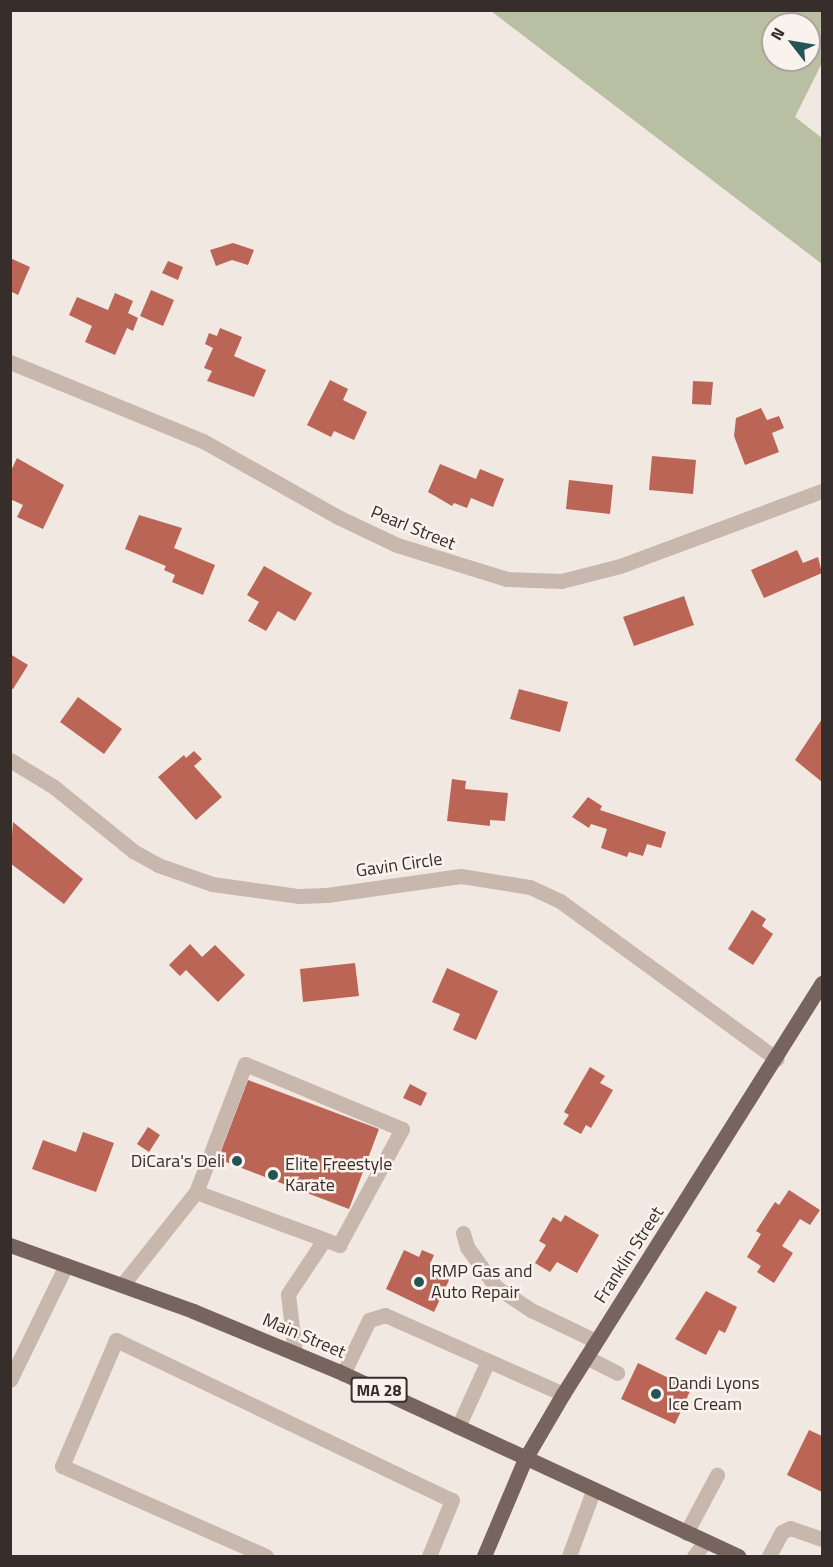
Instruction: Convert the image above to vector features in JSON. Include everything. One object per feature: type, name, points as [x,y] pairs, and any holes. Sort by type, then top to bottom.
[{"type":"main road","name":"Franklin Street","points":[[484,1557],[525,1459],[562,1394],[777,1059],[822,983]]},
{"type":"main road","name":"Main Street","points":[[10,1245],[123,1285],[295,1353],[738,1557]]},
{"type":"street","name":"Pearl Street","points":[[10,362],[203,441],[338,517],[398,545],[507,579],[561,580],[620,566],[822,491]]},
{"type":"street","name":"Gavin Circle","points":[[10,760],[54,787],[133,851],[167,869],[212,884],[299,896],[327,896],[461,876],[530,887],[560,901],[777,1059]]},
{"type":"street","points":[[123,1285],[196,1192],[245,1064],[402,1130],[339,1245],[196,1192]]},
{"type":"street","points":[[463,1233],[467,1247],[496,1287],[531,1310],[596,1341]]},
{"type":"street","points":[[295,1353],[288,1294],[324,1240]]},
{"type":"street","points":[[10,1380],[66,1265]]},
{"type":"street","points":[[343,1374],[369,1320],[381,1314],[562,1394]]},
{"type":"street","points":[[266,1557],[62,1466],[116,1340],[452,1500],[429,1557]]},
{"type":"street","points":[[586,1357],[617,1373]]},
{"type":"street","points":[[458,1427],[488,1360]]},
{"type":"street","points":[[686,1533],[717,1475]]},
{"type":"street","points":[[569,1557],[593,1491]]},
{"type":"street","points":[[768,1557],[782,1532],[790,1528],[822,1539]]},
{"type":"street","points":[[694,1557],[705,1542]]},
{"type":"green space","points":[[491,11],[822,11],[821,65],[821,12],[761,12],[761,72],[818,72],[795,117],[822,138],[822,264]]},
{"type":"building","points":[[233,243],[254,250],[248,265],[232,260],[216,266],[210,250]]},
{"type":"building","points":[[10,258],[30,267],[18,295],[10,291]]},
{"type":"building","points":[[168,261],[183,267],[178,280],[162,273]]},
{"type":"building","points":[[151,290],[174,300],[163,326],[140,316]]},
{"type":"building","points":[[115,293],[133,301],[128,313],[138,318],[133,331],[127,328],[115,355],[85,342],[92,326],[69,315],[77,297],[108,310]]},
{"type":"building","points":[[220,328],[242,337],[234,356],[266,370],[254,397],[207,381],[212,371],[204,368],[213,348],[205,344],[209,333],[217,336]]},
{"type":"building","points":[[330,380],[348,389],[343,400],[367,412],[354,440],[334,431],[331,437],[307,425]]},
{"type":"building","points":[[693,381],[713,382],[711,405],[692,404]]},
{"type":"building","points":[[761,408],[767,420],[779,416],[784,428],[772,433],[779,452],[745,465],[734,436],[736,418]]},
{"type":"building","points":[[652,456],[696,460],[693,494],[649,490]]},
{"type":"building","points":[[17,458],[64,485],[43,529],[17,517],[23,505],[10,499],[10,473]]},
{"type":"building","points":[[440,464],[476,479],[480,469],[504,479],[493,507],[471,498],[467,508],[454,503],[452,506],[428,492]]},
{"type":"building","points":[[569,480],[613,485],[610,514],[566,509]]},
{"type":"building","points":[[139,515],[182,528],[174,548],[215,565],[203,595],[172,582],[175,575],[164,570],[166,566],[125,549]]},
{"type":"building","points":[[797,550],[803,563],[818,557],[822,573],[764,598],[751,570]]},
{"type":"building","points":[[264,566],[312,593],[295,621],[278,611],[266,631],[248,621],[259,602],[247,595]]},
{"type":"building","points":[[684,596],[694,625],[634,646],[623,617]]},
{"type":"building","points":[[10,654],[28,665],[13,689],[10,688]]},
{"type":"building","points":[[519,689],[568,702],[560,732],[510,719]]},
{"type":"building","points":[[78,697],[122,729],[104,754],[60,722]]},
{"type":"building","points":[[822,719],[822,782],[795,760]]},
{"type":"building","points":[[194,751],[202,759],[194,766],[222,797],[196,820],[158,777],[184,755],[186,758]]},
{"type":"building","points":[[452,779],[466,781],[465,789],[508,793],[505,821],[490,820],[490,826],[447,821]]},
{"type":"building","points":[[588,797],[602,806],[600,810],[666,832],[661,848],[647,844],[643,856],[629,852],[627,857],[601,848],[607,829],[591,824],[589,828],[572,817]]},
{"type":"building","points":[[13,822],[83,879],[64,904],[10,863]]},
{"type":"building","points":[[752,910],[766,919],[762,926],[773,934],[753,965],[728,949]]},
{"type":"building","points":[[190,944],[202,957],[215,945],[245,975],[218,1002],[186,970],[180,976],[169,965]]},
{"type":"building","points":[[355,963],[359,996],[303,1002],[300,969]]},
{"type":"building","points":[[447,968],[498,991],[476,1040],[453,1030],[460,1014],[432,1002]]},
{"type":"building","points":[[590,1067],[605,1076],[600,1083],[613,1090],[591,1128],[586,1125],[581,1134],[563,1124],[569,1115],[564,1112]]},
{"type":"building","points":[[248,1080],[379,1129],[349,1209],[218,1159]]},
{"type":"building","points":[[410,1084],[427,1093],[421,1106],[403,1098]]},
{"type":"building","points":[[148,1127],[160,1135],[149,1152],[137,1144]]},
{"type":"building","points":[[83,1132],[114,1143],[96,1192],[32,1169],[43,1140],[76,1152]]},
{"type":"building","points":[[789,1190],[820,1210],[810,1225],[800,1219],[782,1246],[793,1253],[774,1283],[757,1272],[761,1266],[747,1257],[761,1234],[756,1231],[775,1202],[779,1205]]},
{"type":"building","points":[[565,1215],[599,1235],[577,1273],[557,1262],[550,1272],[535,1263],[546,1245],[539,1241],[553,1217],[561,1222]]},
{"type":"building","name":"RMP Gas and Auto Repair","points":[[404,1250],[419,1257],[422,1250],[434,1255],[430,1264],[452,1274],[434,1312],[386,1289]]},
{"type":"building","points":[[706,1291],[737,1307],[725,1333],[719,1330],[706,1355],[675,1339]]},
{"type":"building","name":"Dandi Lyons Ice Cream","points":[[638,1363],[691,1389],[675,1424],[621,1399]]},
{"type":"building","points":[[809,1430],[822,1436],[822,1492],[787,1475]]},
{"type":"place","name":"DiCara's Deli","points":[[237,1161]]},
{"type":"place","name":"Elite Freestyle Karate","points":[[273,1175]]},
{"type":"place","name":"RMP Gas and Auto Repair","points":[[419,1282]]},
{"type":"place","name":"Dandi Lyons Ice Cream","points":[[656,1394]]}]
